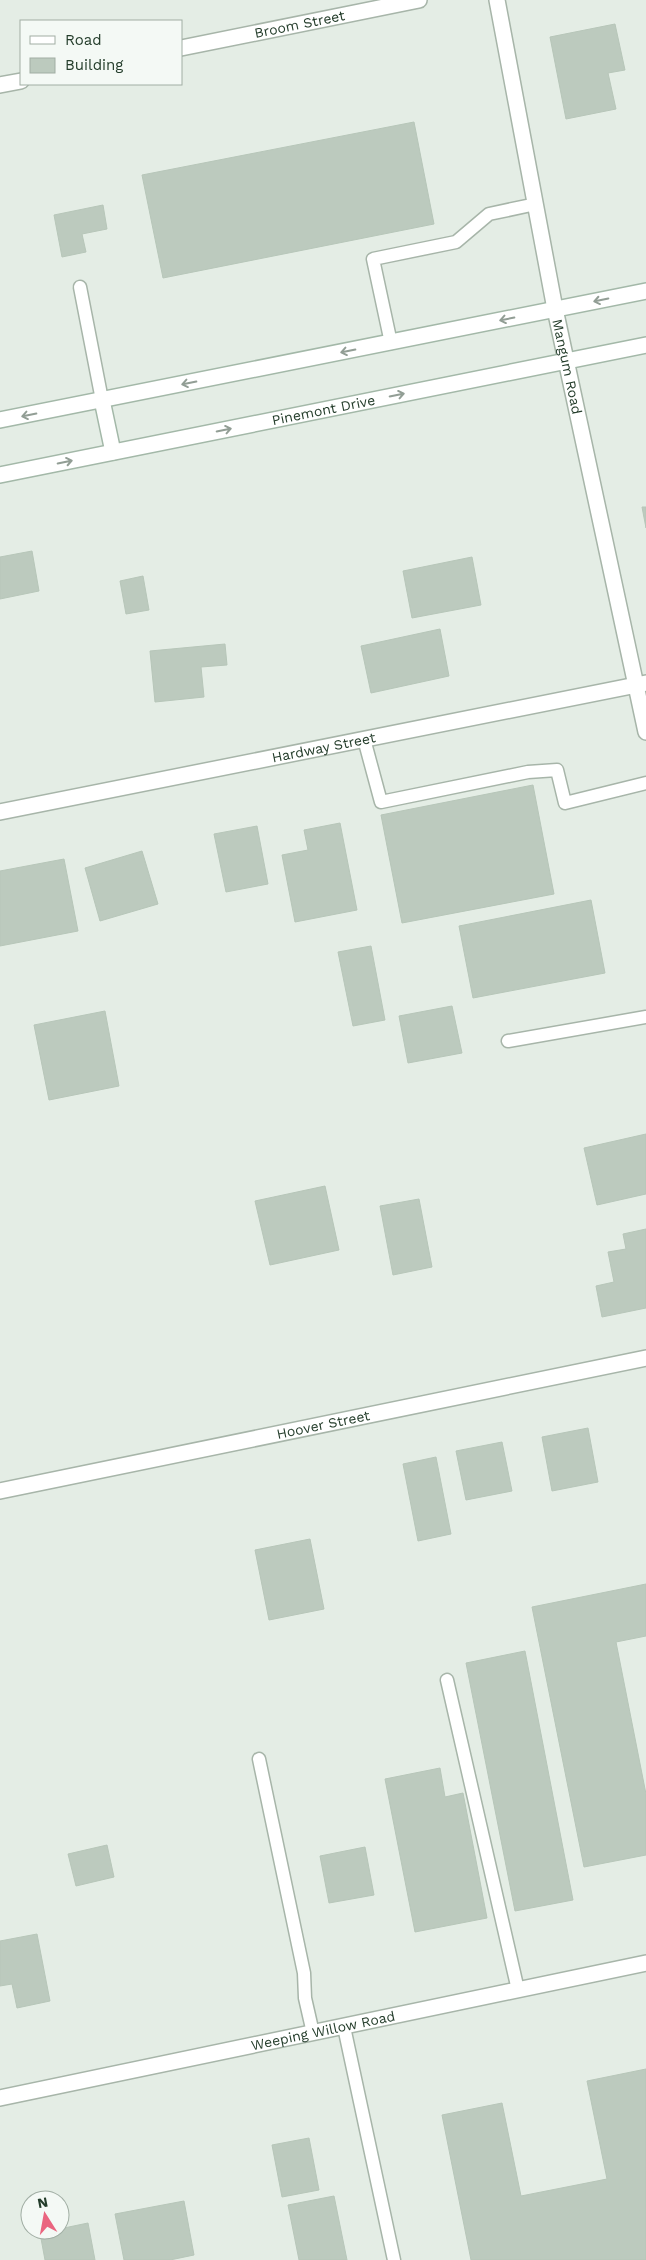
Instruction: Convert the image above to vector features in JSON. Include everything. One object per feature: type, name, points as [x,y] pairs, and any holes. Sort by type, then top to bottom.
[{"type":"street","name":"Broom Street","points":[[182,48],[418,0]]},
{"type":"street","name":"Mangum Road","points":[[497,0],[555,310],[640,684],[646,732]]},
{"type":"street","points":[[0,85],[20,81]]},
{"type":"street","points":[[0,420],[646,291]]},
{"type":"street","name":"Pinemont Drive","points":[[0,475],[646,345]]},
{"type":"street","points":[[102,400],[113,452]]},
{"type":"street","name":"Hardway Street","points":[[0,812],[640,684]]},
{"type":"street","name":"Hoover Street","points":[[0,1492],[646,1358]]},
{"type":"street","name":"Weeping Willow Road","points":[[0,2098],[646,1963]]},
{"type":"lane","points":[[391,342],[374,259],[456,242],[489,214],[536,204]]},
{"type":"lane","points":[[80,287],[102,400]]},
{"type":"lane","points":[[364,739],[380,802],[528,772],[557,770],[565,803],[646,783]]},
{"type":"lane","points":[[508,1041],[646,1017]]},
{"type":"lane","points":[[447,1680],[518,1990]]},
{"type":"lane","points":[[259,1759],[304,1973],[305,1998],[313,2033]]},
{"type":"lane","points":[[344,2027],[394,2260]]},
{"type":"building","points":[[615,24],[625,70],[608,73],[616,109],[566,119],[550,37]]},
{"type":"building","points":[[414,122],[434,224],[163,278],[142,175]]},
{"type":"building","points":[[103,205],[107,229],[82,234],[86,252],[62,257],[54,215]]},
{"type":"building","points":[[642,507],[646,507],[646,528]]},
{"type":"building","points":[[32,551],[39,591],[0,599],[0,557]]},
{"type":"building","points":[[472,557],[481,605],[412,618],[403,571]]},
{"type":"building","points":[[143,576],[149,610],[126,614],[120,581]]},
{"type":"building","points":[[440,629],[449,676],[371,693],[361,646]]},
{"type":"building","points":[[225,644],[227,665],[201,667],[204,697],[155,702],[150,651]]},
{"type":"building","points":[[533,785],[554,894],[402,923],[381,815]]},
{"type":"building","points":[[340,823],[357,910],[295,922],[282,855],[308,850],[304,830]]},
{"type":"building","points":[[257,826],[268,884],[226,892],[214,834]]},
{"type":"building","points":[[142,851],[158,904],[100,921],[85,868]]},
{"type":"building","points":[[64,859],[78,931],[0,946],[0,871]]},
{"type":"building","points":[[591,900],[605,973],[473,998],[459,926]]},
{"type":"building","points":[[371,946],[385,1020],[353,1026],[338,952]]},
{"type":"building","points":[[452,1006],[462,1053],[408,1063],[399,1016]]},
{"type":"building","points":[[105,1011],[119,1086],[49,1100],[34,1025]]},
{"type":"building","points":[[646,1134],[646,1194],[597,1205],[584,1148]]},
{"type":"building","points":[[325,1186],[339,1250],[270,1265],[255,1201]]},
{"type":"building","points":[[419,1199],[432,1267],[393,1275],[380,1206]]},
{"type":"building","points":[[646,1229],[646,1308],[602,1317],[596,1286],[614,1282],[608,1252],[626,1249],[623,1234]]},
{"type":"building","points":[[588,1428],[598,1482],[552,1491],[542,1437]]},
{"type":"building","points":[[502,1442],[512,1491],[466,1500],[456,1451]]},
{"type":"building","points":[[436,1457],[451,1534],[418,1541],[403,1464]]},
{"type":"building","points":[[310,1539],[324,1609],[269,1620],[255,1550]]},
{"type":"building","points":[[646,1584],[646,1636],[616,1642],[646,1794],[646,1855],[584,1867],[532,1607]]},
{"type":"building","points":[[525,1651],[573,1900],[515,1911],[466,1663]]},
{"type":"building","points":[[440,1768],[445,1797],[463,1793],[487,1918],[415,1932],[385,1779]]},
{"type":"building","points":[[107,1845],[114,1877],[76,1886],[68,1854]]},
{"type":"building","points":[[365,1847],[374,1895],[329,1903],[320,1856]]},
{"type":"building","points":[[37,1934],[50,2001],[17,2008],[12,1984],[0,1986],[0,1941]]},
{"type":"building","points":[[646,2069],[646,2260],[471,2260],[442,2115],[502,2103],[521,2196],[607,2179],[587,2081]]},
{"type":"building","points":[[309,2138],[319,2190],[282,2197],[272,2145]]},
{"type":"building","points":[[334,2196],[347,2260],[299,2260],[288,2205]]},
{"type":"building","points":[[184,2201],[194,2255],[170,2260],[124,2260],[115,2214]]},
{"type":"building","points":[[88,2223],[95,2260],[45,2260],[41,2240],[70,2240],[70,2227]]}]
